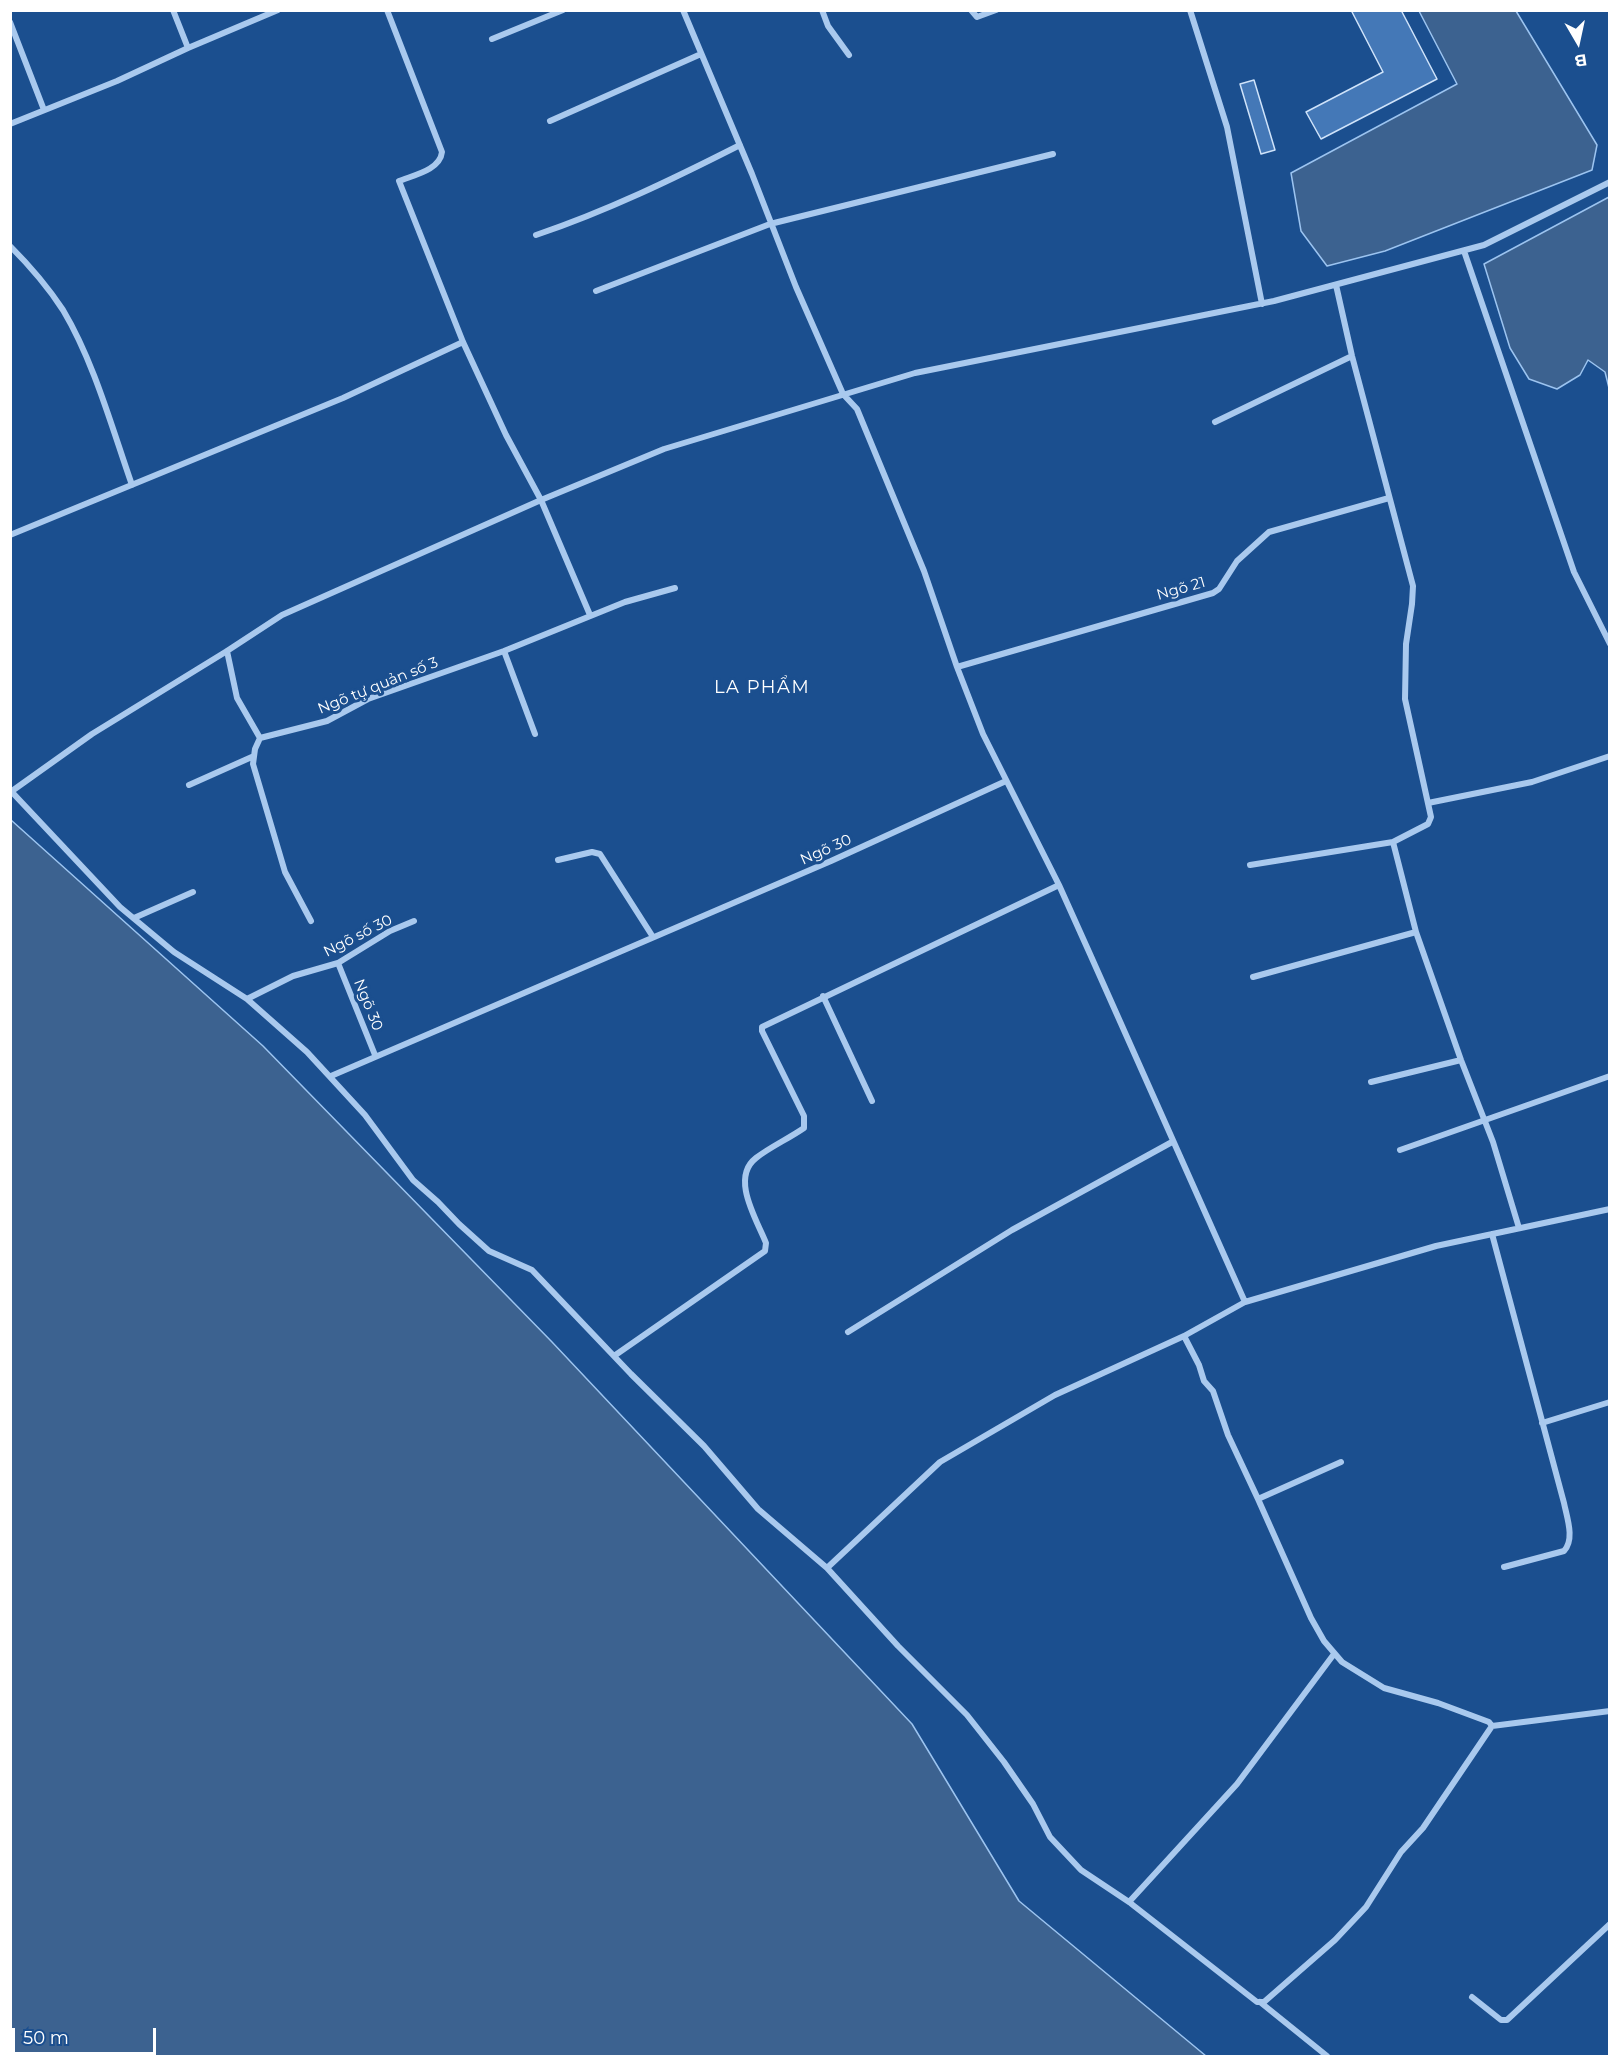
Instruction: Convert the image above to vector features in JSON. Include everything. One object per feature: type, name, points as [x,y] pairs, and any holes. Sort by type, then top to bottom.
[{"type":"street","points":[[173,10],[188,48]]},
{"type":"street","points":[[10,124],[117,81],[278,10]]},
{"type":"street","points":[[387,10],[442,152],[436,165],[399,182],[463,342],[506,435],[541,500],[591,615]]},
{"type":"street","points":[[492,39],[563,10]]},
{"type":"street","points":[[683,10],[740,145],[770,224],[843,394],[857,409],[924,571],[983,734],[1059,885],[1245,1302]]},
{"type":"street","points":[[822,10],[828,26],[849,55]]},
{"type":"street","points":[[970,10],[977,17],[996,10]]},
{"type":"street","points":[[1190,10],[1227,126],[1262,304]]},
{"type":"street","points":[[10,22],[44,110]]},
{"type":"street","points":[[550,121],[701,54]]},
{"type":"street","points":[[536,235],[584,219],[673,179],[740,145]]},
{"type":"street","points":[[596,291],[770,224],[1053,154]]},
{"type":"street","points":[[1327,2056],[1129,1902],[1081,1870],[1050,1837],[1033,1804],[1004,1762],[966,1716],[827,1568],[758,1509],[704,1446],[532,1270],[489,1251],[413,1180],[365,1115],[330,1076],[247,999],[174,952],[120,907],[11,790],[92,734],[282,615],[541,500],[664,449],[915,373],[1262,304],[1484,245],[1610,182]]},
{"type":"street","points":[[10,246],[37,274],[68,320],[90,367],[132,485]]},
{"type":"street","points":[[1464,250],[1574,572],[1610,644]]},
{"type":"street","points":[[1250,865],[1394,842],[1428,824],[1431,818],[1405,699],[1406,644],[1413,586],[1352,356],[1336,285]]},
{"type":"street","points":[[10,536],[343,398],[463,342]]},
{"type":"street","points":[[1215,422],[1352,356]]},
{"type":"street","name":"Ngõ 21","points":[[957,667],[1213,593],[1219,589],[1237,561],[1269,532],[1389,498]]},
{"type":"street","name":"Ngõ tự quản số 3","points":[[260,738],[327,721],[368,699],[504,651],[649,594],[675,588]]},
{"type":"street","points":[[227,651],[237,698],[260,738],[253,764],[285,872],[311,921]]},
{"type":"street","points":[[504,651],[535,734]]},
{"type":"street","points":[[189,785],[254,756]]},
{"type":"street","points":[[1428,803],[1533,782],[1610,756]]},
{"type":"street","name":"Ngõ 30","points":[[330,1076],[908,827],[1006,781]]},
{"type":"street","points":[[1394,842],[1416,932],[1461,1060],[1493,1142],[1519,1228]]},
{"type":"street","points":[[558,860],[592,852],[600,854],[653,937]]},
{"type":"street","points":[[614,1356],[765,1251],[766,1243],[743,1185],[746,1171],[756,1158],[804,1128],[805,1120],[762,1028],[823,996],[1059,885]]},
{"type":"street","points":[[134,918],[193,892]]},
{"type":"street","name":"Ngõ số 30","points":[[247,999],[293,976],[338,963],[390,931],[414,921]]},
{"type":"street","points":[[1253,977],[1416,932]]},
{"type":"street","name":"Ngõ 30","points":[[338,963],[375,1055]]},
{"type":"street","points":[[823,996],[872,1101]]},
{"type":"street","points":[[1371,1082],[1461,1060]]},
{"type":"street","points":[[1400,1150],[1610,1076]]},
{"type":"street","points":[[848,1332],[1012,1230],[1172,1142]]},
{"type":"street","points":[[827,1568],[940,1462],[1055,1395],[1184,1336],[1245,1302],[1436,1246],[1610,1209]]},
{"type":"street","points":[[1492,1234],[1564,1503],[1570,1535],[1568,1546],[1564,1551],[1504,1567]]},
{"type":"street","points":[[1184,1336],[1199,1365],[1204,1381],[1213,1391],[1228,1435],[1311,1618],[1334,1654],[1359,1674],[1384,1688],[1438,1703],[1489,1722],[1492,1726]]},
{"type":"street","points":[[1542,1423],[1610,1402]]},
{"type":"street","points":[[1258,1499],[1341,1462]]},
{"type":"street","points":[[1129,1902],[1237,1784],[1334,1654]]},
{"type":"street","points":[[1260,2002],[1264,2002],[1335,1940],[1366,1908],[1401,1852],[1423,1828],[1492,1726],[1610,1711]]},
{"type":"street","points":[[1472,1997],[1501,2020],[1507,2020],[1610,1924]]},
{"type":"water","points":[[1419,11],[1516,11],[1597,145],[1592,170],[1385,251],[1327,266],[1301,231],[1291,173],[1457,84]]},
{"type":"water","points":[[1609,197],[1609,388],[1605,372],[1588,360],[1580,375],[1557,389],[1529,379],[1510,348],[1484,264]]},
{"type":"water","points":[[11,820],[263,1046],[552,1342],[912,1724],[1019,1901],[1206,2056],[11,2056]]},
{"type":"building","points":[[1351,10],[1401,10],[1437,79],[1321,139],[1306,112],[1383,72]]},
{"type":"building","points":[[1254,80],[1275,150],[1261,154],[1240,84]]},
{"type":"district","name":"LA PHẨM","points":[[762,688]]}]
